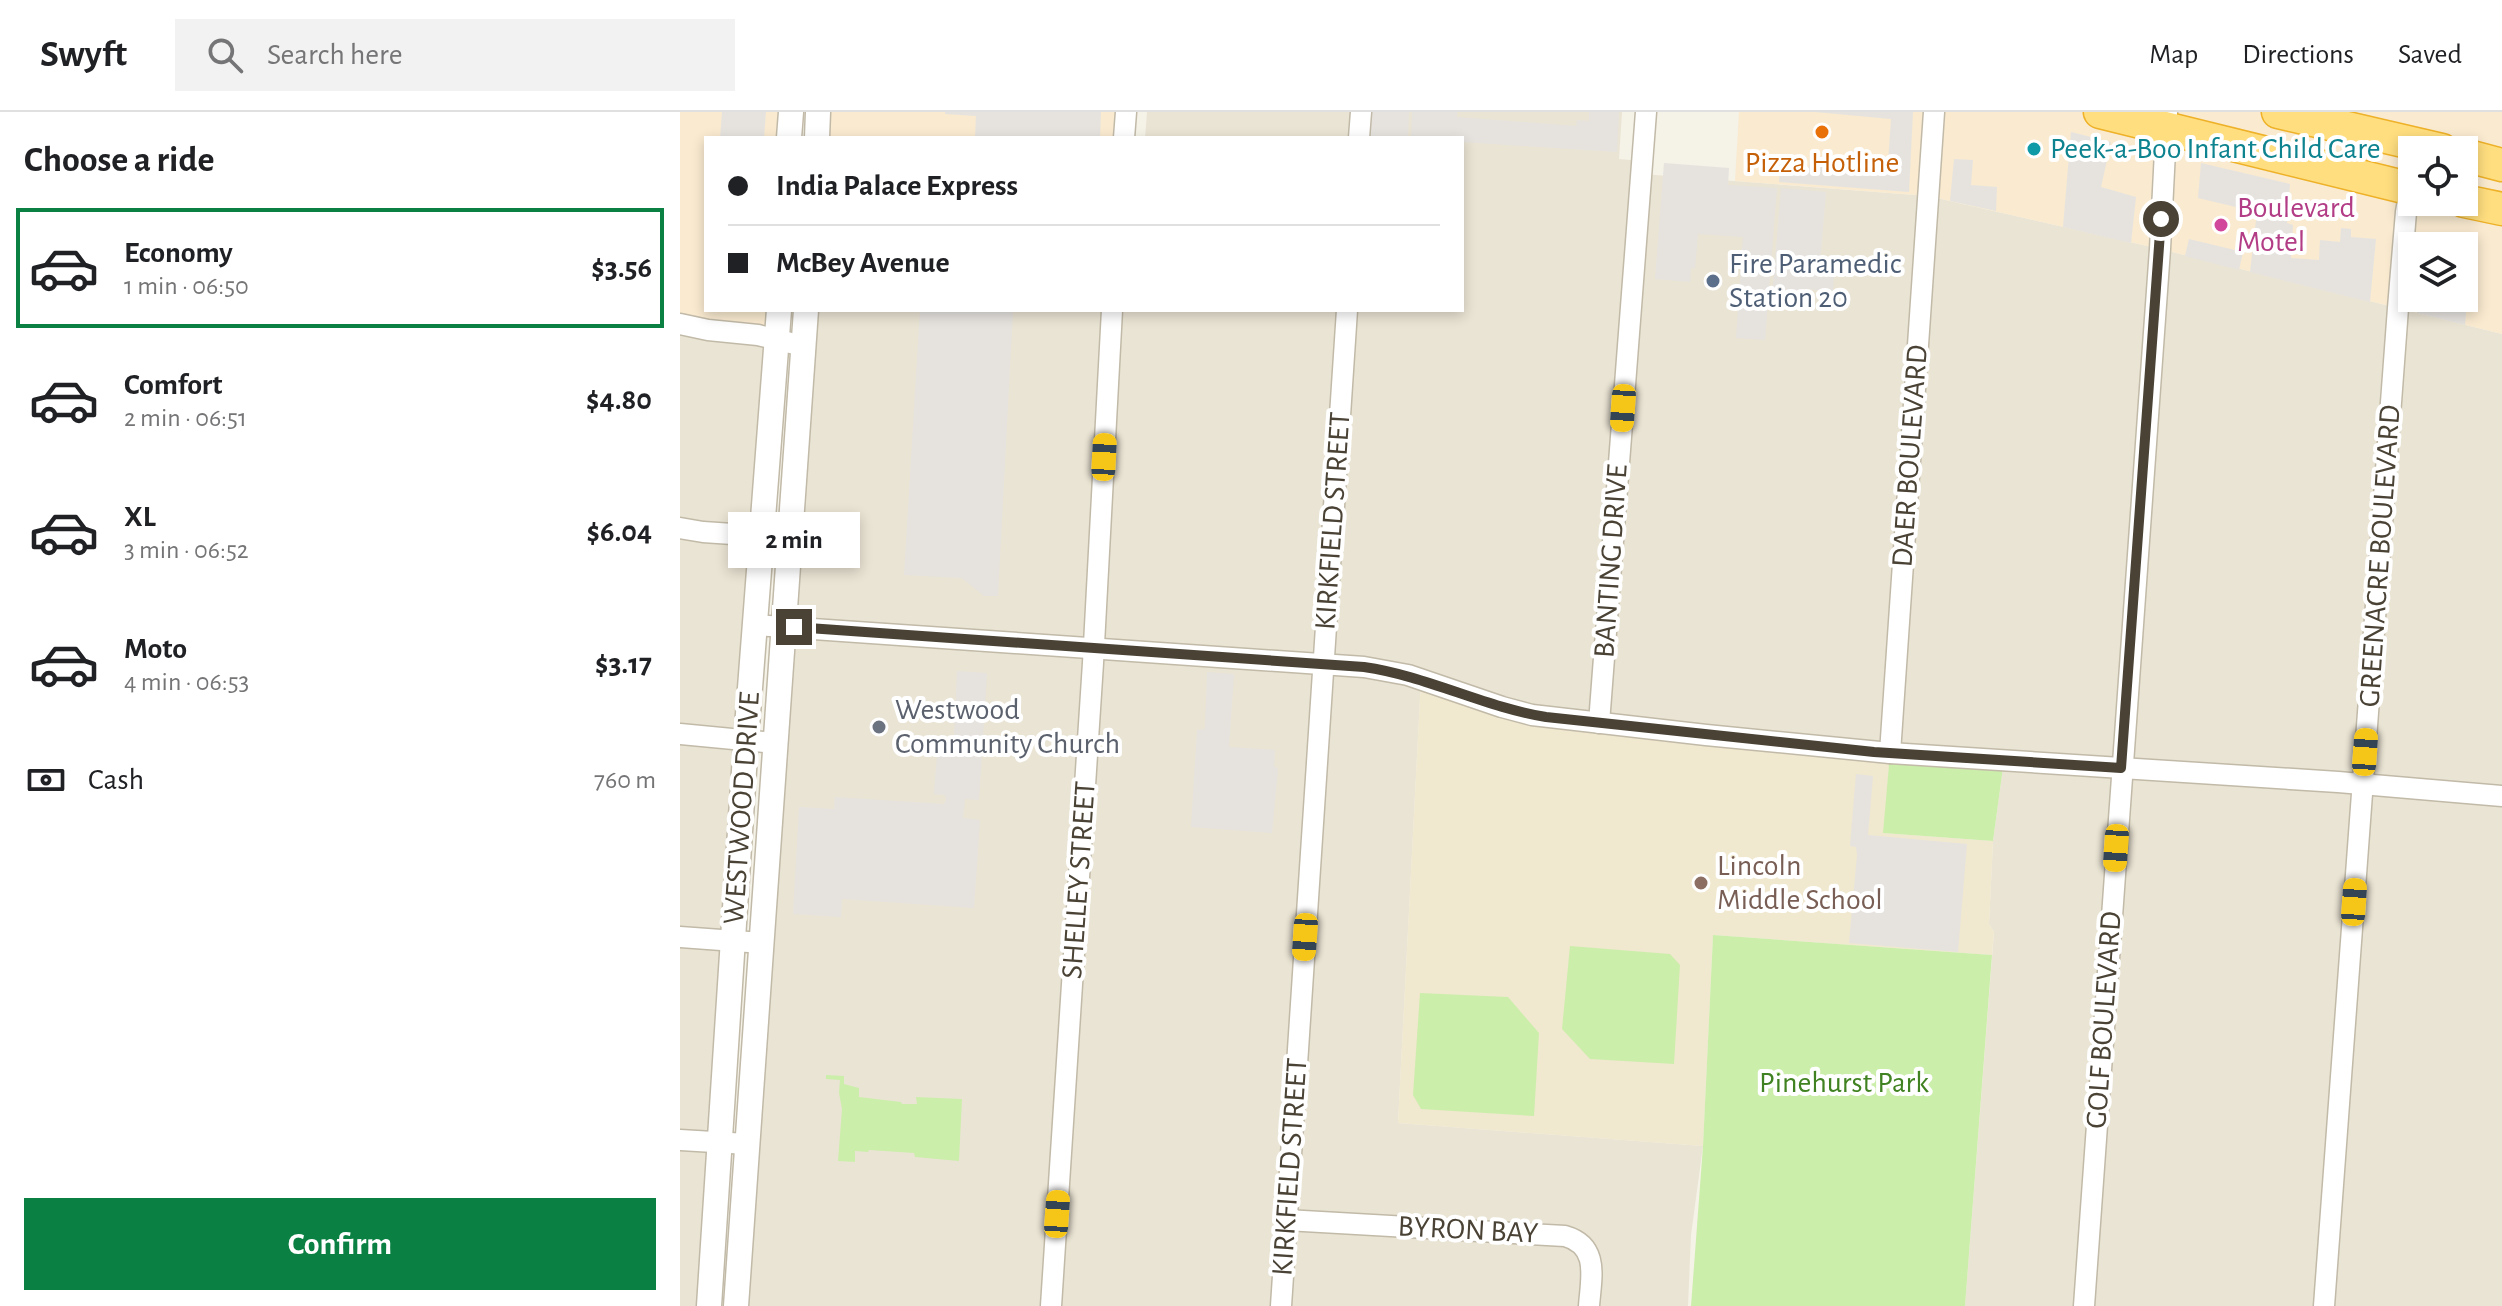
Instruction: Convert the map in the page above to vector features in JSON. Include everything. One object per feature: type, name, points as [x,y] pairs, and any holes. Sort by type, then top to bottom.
[{"type":"highway","points":[[2100,112],[2167,120],[2398,182]]},
{"type":"highway","points":[[2278,112],[2398,141]]},
{"type":"highway","points":[[2478,159],[2502,165]]},
{"type":"highway","points":[[2478,204],[2502,209]]},
{"type":"street","points":[[789,136],[791,112]]},
{"type":"street","points":[[817,136],[818,112]]},
{"type":"street","points":[[1124,136],[1126,112]]},
{"type":"street","points":[[1359,136],[1361,112]]},
{"type":"street","name":"BANTING DRIVE","points":[[1599,723],[1646,112]]},
{"type":"street","name":"DAER BOULEVARD","points":[[1890,753],[1934,112]]},
{"type":"street","name":"GOLF BOULEVARD","points":[[2084,1306],[2167,120]]},
{"type":"street","name":"GREENACRE BOULEVARD","points":[[2324,1306],[2398,308],[2408,216]]},
{"type":"street","name":"WESTWOOD DRIVE","points":[[709,1306],[746,740],[779,312]]},
{"type":"street","name":"WESTWOOD DRIVE","points":[[736,1306],[806,312]]},
{"type":"street","name":"SHELLEY STREET","points":[[1051,1306],[1112,312]]},
{"type":"street","name":"KIRKFIELD STREET","points":[[1281,1306],[1347,312]]},
{"type":"street","points":[[680,324],[758,335],[803,346]]},
{"type":"street","points":[[680,528],[762,536]]},
{"type":"street","points":[[755,625],[1394,671],[1517,711],[1599,723],[1890,753],[2502,796]]},
{"type":"street","points":[[680,734],[775,743]]},
{"type":"street","points":[[680,937],[762,943]]},
{"type":"street","points":[[680,1140],[747,1144]]},
{"type":"street","name":"BYRON BAY","points":[[1286,1220],[1565,1236],[1583,1244],[1588,1254],[1591,1266],[1589,1306]]},
{"type":"shaded area","points":[[680,112],[791,112],[789,136],[704,136],[704,312],[779,312],[778,340],[680,324]]},
{"type":"shaded area","points":[[722,112],[766,112],[764,136],[720,136]]},
{"type":"shaded area","points":[[818,112],[1126,112],[1124,136],[817,136]]},
{"type":"shaded area","points":[[1101,112],[1100,136],[975,136],[976,116],[945,114]]},
{"type":"shaded area","points":[[1147,112],[1622,112],[1619,159],[1642,161],[1642,174],[1928,196],[2160,249],[2398,308],[2398,312],[2413,312],[2502,334],[2502,1306],[1965,1306],[1994,932],[1989,924],[1993,841],[2004,760],[1546,717],[1421,679],[1398,1123],[1703,1146],[1691,1235],[1688,1306],[736,1306],[806,312],[1464,312],[1464,136],[1145,136]]},
{"type":"shaded area","points":[[1361,112],[1409,112],[1408,136],[1359,136]]},
{"type":"shaded area","points":[[1412,112],[1457,112],[1457,117],[1576,126],[1577,120],[1589,121],[1589,112],[1619,112],[1617,152],[1464,142],[1464,136],[1411,136]]},
{"type":"shaded area","points":[[1739,112],[2502,112],[2502,334],[2413,312],[2478,312],[2478,232],[2398,232],[2398,308],[1928,196],[1735,181]]},
{"type":"shaded area","points":[[1815,112],[1913,112],[1909,192],[1779,182],[1780,165],[1809,167],[1810,158],[1888,163],[1891,119]]},
{"type":"shaded area","points":[[2071,132],[2111,142],[2101,187],[2136,197],[2131,243],[2063,227]]},
{"type":"shaded area","points":[[1954,159],[1973,160],[1971,185],[1997,187],[1996,211],[1950,201]]},
{"type":"shaded area","points":[[1664,163],[1729,168],[1728,185],[1777,188],[1765,340],[1736,338],[1743,237],[1698,234],[1695,268],[1691,268],[1690,282],[1655,279]]},
{"type":"shaded area","points":[[2201,163],[2290,184],[2287,223],[2293,225],[2291,258],[2319,260],[2320,240],[2340,242],[2341,228],[2351,229],[2351,237],[2376,239],[2370,302],[2250,272],[2257,212],[2198,198]]},
{"type":"shaded area","points":[[1781,188],[1826,192],[1819,274],[1834,276],[1833,291],[1803,289],[1802,300],[1772,298]]},
{"type":"shaded area","points":[[2189,239],[2243,252],[2239,270],[2185,256]]},
{"type":"shaded area","points":[[920,312],[1013,312],[998,596],[984,596],[962,578],[904,575]]},
{"type":"shaded area","points":[[2466,312],[2465,325],[2417,313]]},
{"type":"shaded area","points":[[680,324],[778,340],[709,1306],[680,1306]]},
{"type":"shaded area","points":[[957,671],[987,673],[979,800],[965,799],[963,818],[980,820],[974,908],[842,899],[841,917],[793,914],[799,807],[834,809],[835,797],[944,804],[945,795],[934,794],[937,755],[953,756]]},
{"type":"shaded area","points":[[1207,672],[1234,674],[1229,747],[1275,750],[1274,766],[1278,769],[1272,833],[1191,827],[1197,730],[1205,729]]},
{"type":"shaded area","name":"Lincoln Middle School","points":[[1421,679],[1502,707],[1890,753],[1884,833],[1993,841],[1989,924],[1994,932],[1992,955],[1713,935],[1703,1146],[1398,1123]]},
{"type":"shaded area","points":[[1856,774],[1873,776],[1868,835],[1967,844],[1958,952],[1849,943],[1857,855],[1856,847],[1850,846]]},
{"type":"green space","points":[[1890,753],[2004,760],[1993,841],[1883,833]]},
{"type":"green space","name":"Pinehurst Park","points":[[1713,935],[1992,955],[1965,1306],[1691,1306],[1703,1146]]},
{"type":"green space","points":[[1570,946],[1670,954],[1680,965],[1674,1064],[1590,1059],[1562,1029]]},
{"type":"green space","points":[[1420,993],[1508,997],[1539,1033],[1534,1116],[1421,1109],[1413,1095]]},
{"type":"green space","points":[[826,1075],[844,1076],[844,1084],[859,1088],[859,1097],[902,1104],[917,1104],[916,1097],[962,1099],[959,1161],[915,1157],[914,1153],[869,1150],[855,1151],[855,1162],[838,1161],[842,1109],[840,1080],[826,1079]]},
{"type":"place","name":"Pizza Hotline","points":[[1822,132]]},
{"type":"place","name":"Peek-a-Boo Infant Child Care","points":[[2034,149]]},
{"type":"place","name":"Boulevard Motel","points":[[2221,225]]},
{"type":"place","name":"Fire Paramedic Station 20","points":[[1713,281]]},
{"type":"place","name":"Westwood Community Church","points":[[879,727]]},
{"type":"place","name":"Lincoln Middle School","points":[[1701,883]]},
{"type":"route","points":[[794,627],[1364,667],[1394,671],[1502,707],[1546,717],[1874,752],[2121,768],[2161,219]]}]
